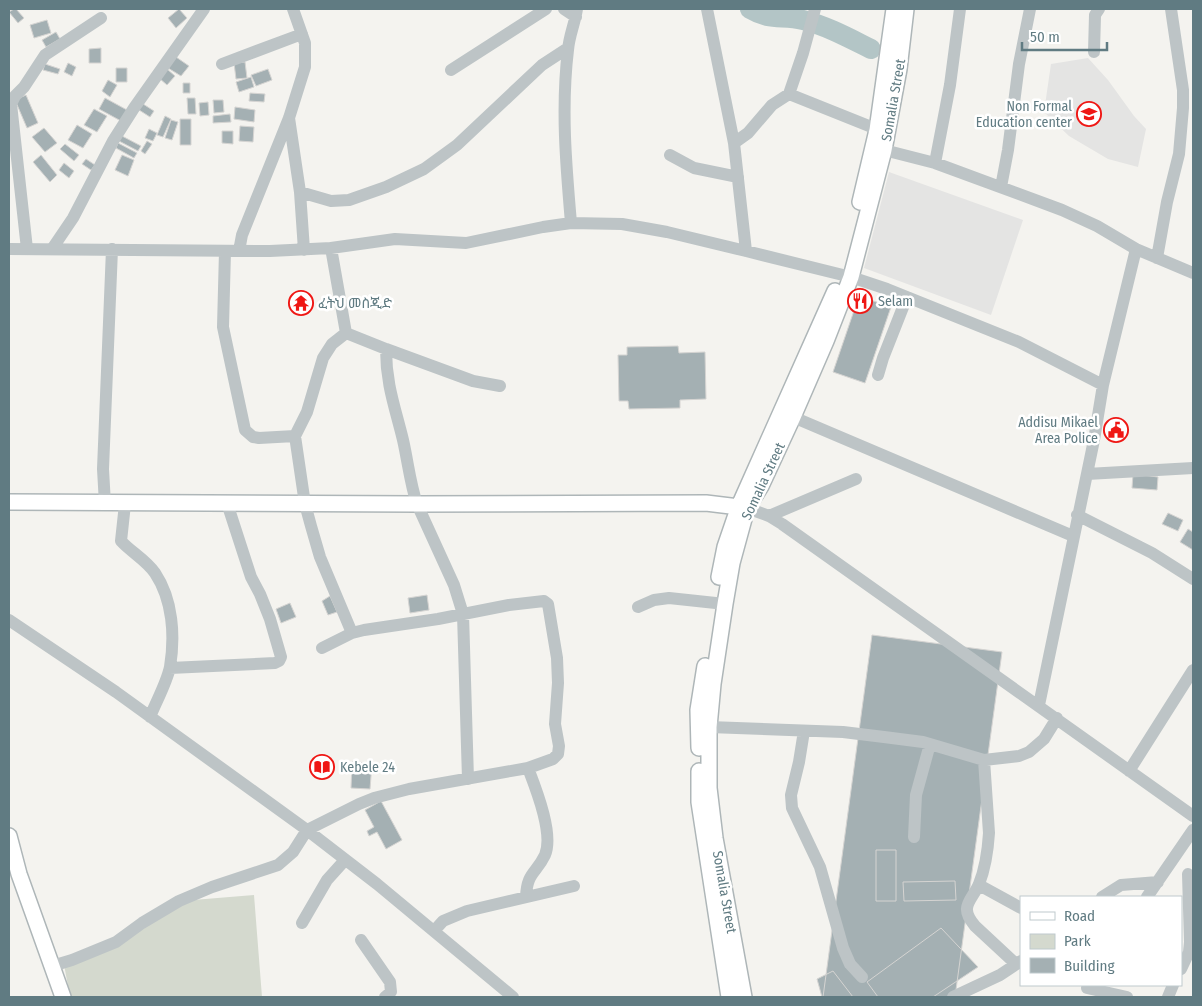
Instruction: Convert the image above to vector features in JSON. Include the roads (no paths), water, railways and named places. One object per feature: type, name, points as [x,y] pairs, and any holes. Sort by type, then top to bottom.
[{"type":"main road","points":[[9,502],[105,504],[706,503],[743,507],[847,276],[882,132],[894,9]]},
{"type":"main road","name":"Somalia Street","points":[[744,997],[715,838],[709,788],[709,727],[720,603],[732,563],[743,507],[761,486],[793,418],[826,341],[847,276],[884,150],[882,132],[899,69],[906,9]]},
{"type":"main road","points":[[720,603],[698,710],[699,802],[729,997]]},
{"type":"main road","points":[[9,836],[20,874],[63,997]]},
{"type":"street","points":[[52,249],[73,218],[113,141],[204,9]]},
{"type":"street","points":[[238,251],[254,203],[289,118],[305,67],[306,50],[293,9]]},
{"type":"street","points":[[451,70],[546,9]]},
{"type":"street","points":[[564,9],[577,13],[568,48],[564,128],[570,223]]},
{"type":"street","points":[[707,9],[734,143],[746,251]]},
{"type":"street","points":[[935,163],[950,85],[960,9]]},
{"type":"street","points":[[1000,187],[1008,150],[1019,64],[1030,9]]},
{"type":"street","points":[[1094,52],[1096,15],[1100,9]]},
{"type":"street","points":[[1157,258],[1167,202],[1180,154],[1183,108],[1183,90],[1171,9]]},
{"type":"street","points":[[734,143],[748,133],[772,105],[789,94],[814,16]]},
{"type":"street","points":[[27,249],[11,104],[45,54],[101,18]]},
{"type":"street","points":[[222,64],[302,34]]},
{"type":"street","points":[[300,192],[331,201],[349,200],[386,188],[442,157],[542,65],[568,48]]},
{"type":"street","points":[[789,94],[882,132]]},
{"type":"street","points":[[289,118],[300,192],[304,250]]},
{"type":"street","points":[[884,150],[935,163],[1062,210],[1097,226],[1136,249],[1193,273]]},
{"type":"street","points":[[670,155],[694,168],[738,177]]},
{"type":"street","points":[[9,249],[304,250],[400,239],[471,242],[570,223],[607,223],[638,226],[847,276],[907,297],[1019,342],[1103,385]]},
{"type":"street","points":[[331,248],[346,332]]},
{"type":"street","points":[[1038,705],[1087,474],[1103,385],[1136,249]]},
{"type":"street","points":[[105,504],[103,459],[112,250]]},
{"type":"street","points":[[225,251],[223,327],[245,430],[254,437],[259,438],[295,436]]},
{"type":"street","points":[[878,375],[907,297]]},
{"type":"street","points":[[346,332],[473,381],[500,386]]},
{"type":"street","points":[[346,332],[332,344],[322,358],[307,412],[295,436],[305,504],[320,557],[352,633]]},
{"type":"street","points":[[386,349],[388,386],[417,504],[454,585],[463,614],[468,779]]},
{"type":"street","points":[[793,418],[1073,536]]},
{"type":"street","points":[[1087,474],[1193,468]]},
{"type":"street","points":[[770,516],[856,479]]},
{"type":"street","points":[[170,668],[275,663],[281,657],[270,619],[252,577],[227,503]]},
{"type":"street","points":[[126,504],[121,541],[148,565],[155,574],[172,622],[170,668],[150,717]]},
{"type":"street","points":[[743,507],[770,516],[1193,816]]},
{"type":"street","points":[[1077,515],[1152,553],[1193,579]]},
{"type":"street","points":[[638,607],[654,600],[669,598],[720,603]]},
{"type":"street","points":[[52,966],[116,942],[142,923],[179,901],[278,865],[293,852],[307,830],[352,807],[374,798],[409,789],[528,768],[554,760],[558,750],[556,724],[557,658],[547,602],[542,600],[352,633],[322,648]]},
{"type":"street","points":[[9,620],[214,761],[307,830],[434,931],[513,997]]},
{"type":"street","points":[[1130,770],[1193,670]]},
{"type":"street","points":[[709,727],[843,732],[904,739],[930,744],[984,760],[1019,756],[1029,752],[1044,739],[1057,718]]},
{"type":"street","points":[[804,731],[791,795],[792,808],[820,867],[843,948],[850,964],[862,977]]},
{"type":"street","points":[[914,837],[916,795],[930,744]]},
{"type":"street","points":[[953,997],[1000,975],[1018,962],[975,926],[968,916],[968,904],[978,885],[989,833],[984,760]]},
{"type":"street","points":[[526,897],[527,883],[545,856],[546,848],[542,806],[528,768]]},
{"type":"street","points":[[1148,896],[1193,830]]},
{"type":"street","points":[[302,923],[327,880],[345,860]]},
{"type":"street","points":[[1168,868],[1191,875],[1190,942],[1186,960],[1182,967]]},
{"type":"street","points":[[1104,896],[1121,885],[1158,882]]},
{"type":"street","points":[[978,885],[1020,907]]},
{"type":"street","points":[[434,931],[443,922],[456,914],[574,886]]},
{"type":"street","points":[[361,940],[390,982],[391,992],[385,997]]},
{"type":"street","points":[[1086,990],[1127,997]]},
{"type":"waterway","points":[[750,9],[764,15],[812,23],[871,49]]},
{"type":"place","name":"Non Formal Education center","points":[[1089,114]]},
{"type":"place","name":"Selam","points":[[860,301]]},
{"type":"place","name":"ፈትህ መስጂድ","points":[[301,303]]},
{"type":"place","name":"Addisu Mikael Area Police","points":[[1116,430]]},
{"type":"place","name":"Kebele 24","points":[[322,767]]}]
